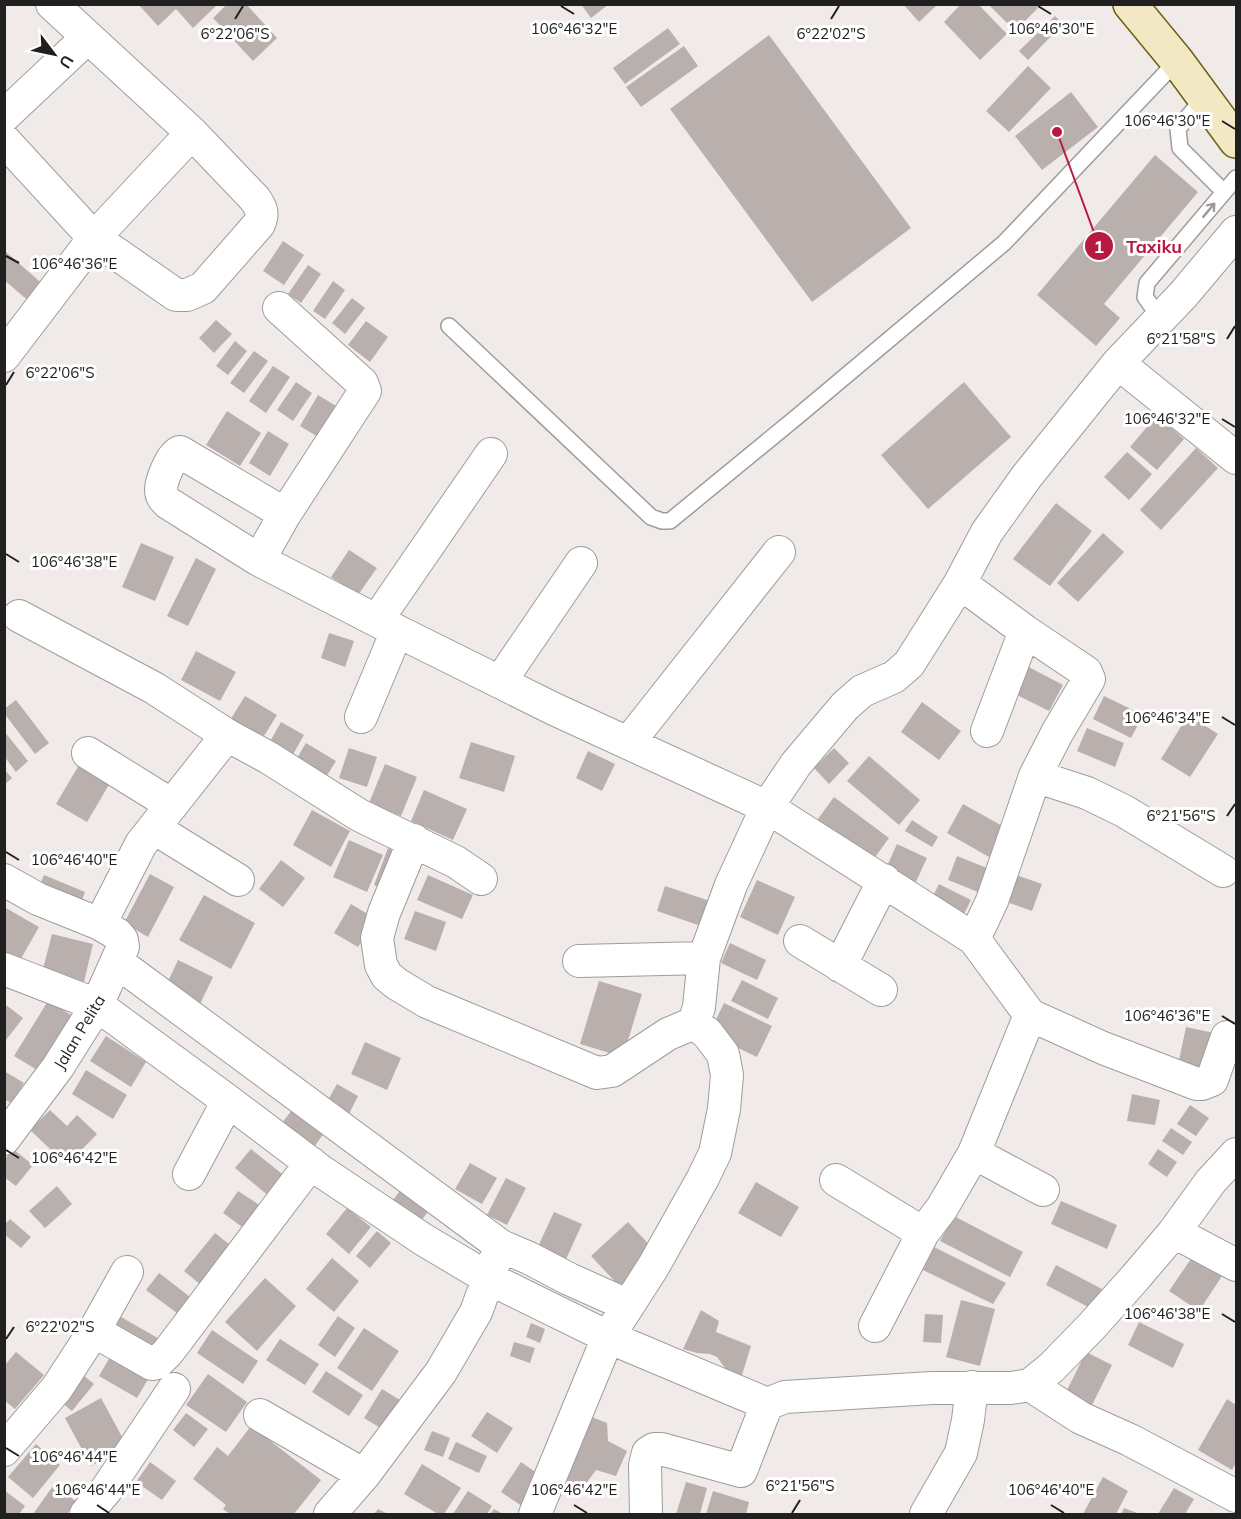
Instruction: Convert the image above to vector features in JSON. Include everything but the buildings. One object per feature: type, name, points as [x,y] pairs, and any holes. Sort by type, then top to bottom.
[{"type":"main road","points":[[1130,4],[1177,61],[1236,141]]},
{"type":"street","points":[[4,140],[94,238],[176,295],[187,295],[203,288],[259,224],[261,209],[255,199],[192,133],[52,4]]},
{"type":"street","points":[[4,116],[88,37]]},
{"type":"street","points":[[4,356],[94,238],[192,133]]},
{"type":"street","points":[[694,1023],[699,1006],[704,958],[731,885],[767,807],[796,764],[845,706],[862,691],[894,677],[909,664],[960,583],[987,532],[1020,485],[1118,363],[1161,319],[1236,232]]},
{"type":"street","points":[[259,560],[285,514],[365,391],[362,383],[279,308]]},
{"type":"street","points":[[1118,363],[1236,458]]},
{"type":"street","points":[[361,717],[387,626],[491,453]]},
{"type":"street","points":[[285,514],[183,454],[174,455],[161,489],[165,500],[191,519],[259,560],[583,723],[629,742],[767,807],[974,939],[1030,1014],[1103,1048],[1197,1084],[1208,1082],[1214,1076],[1227,1037]]},
{"type":"street","points":[[629,742],[779,552]]},
{"type":"street","points":[[500,682],[581,564]]},
{"type":"street","points":[[960,583],[1089,675],[1088,685],[1057,733],[1035,776],[992,901],[974,939]]},
{"type":"street","points":[[19,616],[154,688],[359,815],[456,862],[481,879]]},
{"type":"street","points":[[987,731],[1025,631]]},
{"type":"street","points":[[4,880],[38,899],[100,924],[141,844],[227,735]]},
{"type":"street","points":[[88,753],[238,880]]},
{"type":"street","points":[[1035,776],[1086,794],[1124,811],[1223,871]]},
{"type":"street","points":[[414,840],[384,913],[377,938],[381,965],[387,975],[397,984],[427,1002],[597,1073],[612,1071],[668,1034],[694,1023]]},
{"type":"street","points":[[840,966],[884,880]]},
{"type":"street","name":"Jalan Pelita","points":[[4,1139],[58,1067],[97,1005],[117,962],[123,947],[122,940],[117,934],[100,924]]},
{"type":"street","points":[[800,941],[881,990]]},
{"type":"street","points":[[579,961],[704,958]]},
{"type":"street","points":[[117,962],[501,1246],[627,1305]]},
{"type":"street","points":[[4,969],[97,1005],[311,1163],[424,1240],[488,1278],[608,1337],[767,1404],[786,1397],[972,1387],[1011,1388],[1030,1385],[1051,1368],[1091,1327],[1174,1232],[1211,1181],[1236,1154]]},
{"type":"street","points":[[875,1326],[923,1233],[942,1208],[974,1153],[1030,1014]]},
{"type":"street","points":[[535,1515],[608,1337],[652,1267],[715,1153],[722,1125],[727,1075],[723,1054],[707,1033],[694,1023]]},
{"type":"street","points":[[189,1174],[228,1101]]},
{"type":"street","points":[[974,1153],[1042,1190]]},
{"type":"street","points":[[94,1331],[152,1364],[157,1363],[168,1352],[311,1163]]},
{"type":"street","points":[[836,1180],[923,1233]]},
{"type":"street","points":[[1174,1232],[1236,1265]]},
{"type":"street","points":[[330,1515],[364,1475],[441,1372],[476,1312],[501,1246]]},
{"type":"street","points":[[4,1450],[57,1388],[94,1331],[127,1272]]},
{"type":"street","points":[[1030,1385],[1081,1418],[1130,1440],[1236,1496]]},
{"type":"street","points":[[926,1515],[961,1453],[969,1420],[972,1387]]},
{"type":"street","points":[[86,1515],[106,1490],[174,1389]]},
{"type":"street","points":[[646,1515],[645,1465],[648,1453],[654,1449],[661,1449],[741,1471],[767,1404]]},
{"type":"street","points":[[260,1415],[364,1475]]},
{"type":"lane","points":[[449,326],[651,517],[662,521],[670,520],[1004,243],[1177,61]]},
{"type":"lane","points":[[1204,97],[1178,129],[1180,148],[1224,192]]},
{"type":"lane","points":[[1161,319],[1145,297],[1147,283],[1236,178]]},
{"type":"place","name":"Taxiku","points":[[1057,132]]}]
